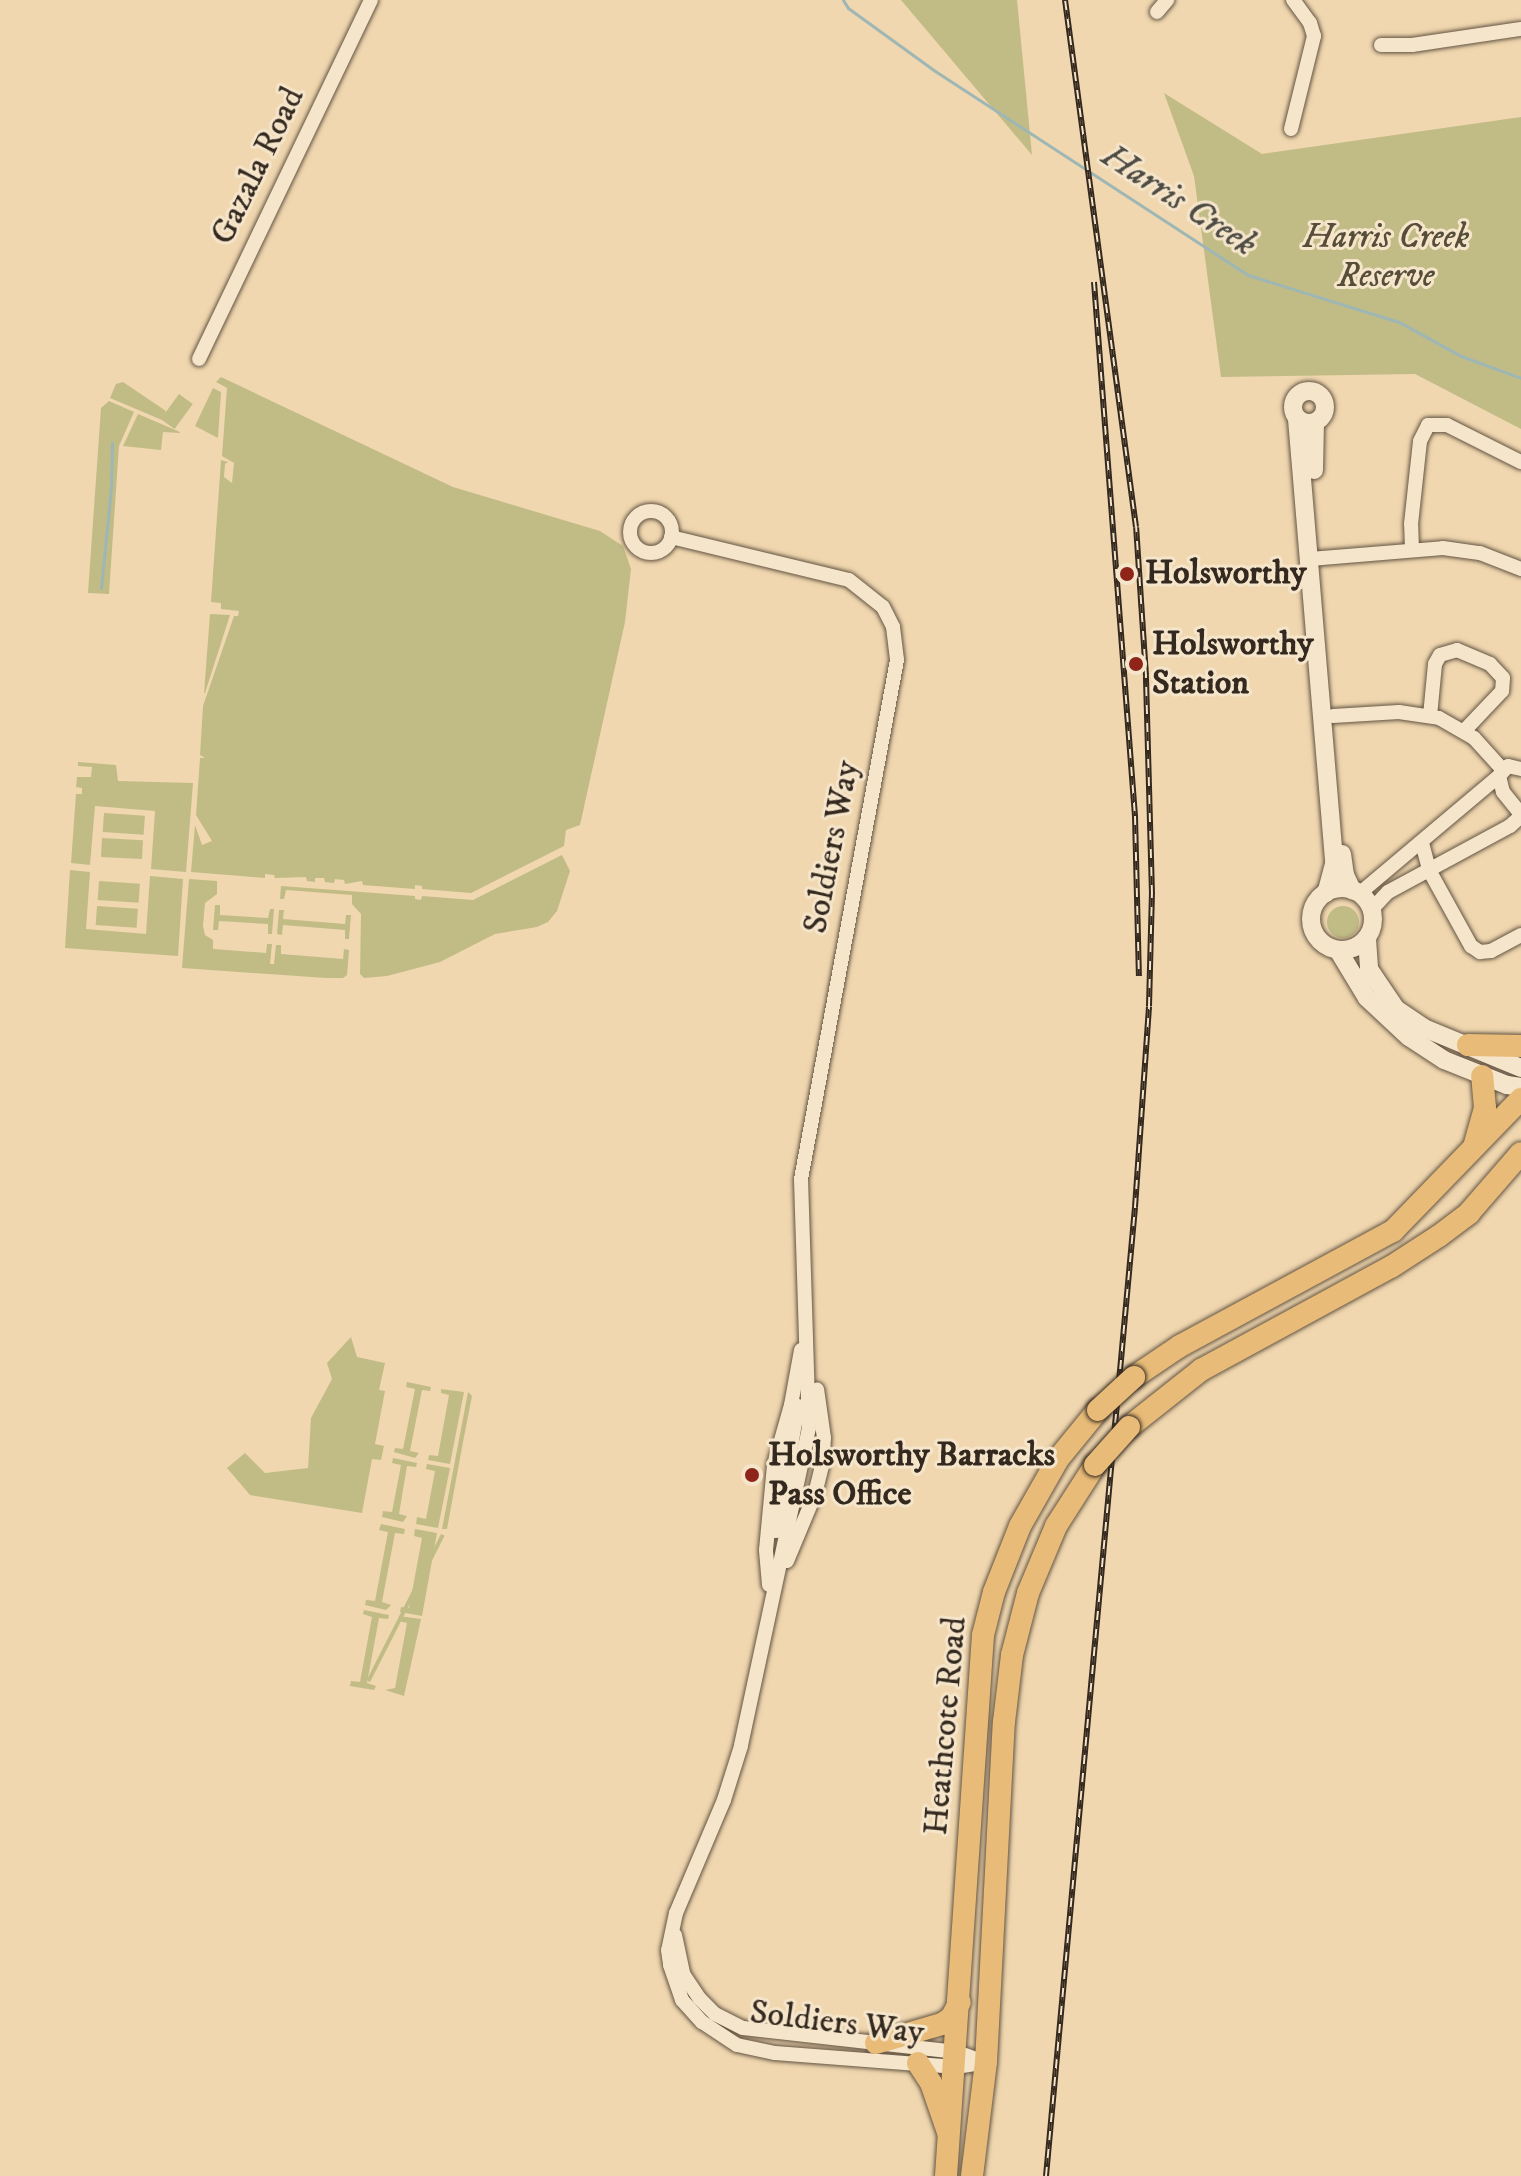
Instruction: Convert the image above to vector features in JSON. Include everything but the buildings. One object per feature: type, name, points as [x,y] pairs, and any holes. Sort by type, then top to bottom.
[{"type":"main road","points":[[1468,1045],[1521,1046]]},
{"type":"main road","points":[[1473,1152],[1485,1108],[1482,1076]]},
{"type":"main road","name":"Heathcote Road","points":[[946,2176],[961,2001],[974,1715],[983,1635],[994,1592],[1020,1526],[1058,1459],[1098,1410],[1134,1377],[1191,1340],[1393,1231],[1473,1152],[1521,1099]]},
{"type":"main road","name":"Heathcote Road","points":[[972,2176],[986,2062],[1004,1722],[1012,1655],[1028,1593],[1056,1526],[1095,1465],[1129,1427],[1201,1370],[1391,1267],[1439,1236],[1469,1213],[1521,1153]]},
{"type":"main road","points":[[876,2043],[942,2024],[951,2018],[961,2001]]},
{"type":"main road","points":[[918,2063],[931,2083],[950,2140]]},
{"type":"street","name":"Gazala Road","points":[[199,359],[371,0]]},
{"type":"street","points":[[1157,12],[1167,0]]},
{"type":"street","points":[[1291,129],[1314,36],[1310,23],[1293,0]]},
{"type":"street","points":[[1381,45],[1412,45],[1521,29]]},
{"type":"street","points":[[1306,421],[1334,864],[1326,893],[1315,905],[1312,927],[1325,945],[1338,950],[1354,948],[1367,939]]},
{"type":"street","points":[[1412,549],[1411,524],[1421,434],[1428,425],[1447,425],[1521,462]]},
{"type":"street","name":"Soldiers Way","points":[[671,537],[849,580],[879,601],[896,640],[895,673],[801,1179],[805,1326],[823,1428],[823,1461],[815,1494],[770,1598],[741,1746],[724,1800],[674,1922],[668,1950],[675,1984],[682,2000],[718,2035],[757,2050],[918,2063],[956,2060]]},
{"type":"street","points":[[1315,558],[1412,549],[1468,551],[1521,569]]},
{"type":"street","points":[[1315,558],[1333,716],[1343,868],[1356,892],[1372,909],[1373,922],[1367,939],[1369,969],[1396,1009],[1424,1028],[1521,1068]]},
{"type":"street","points":[[1430,716],[1435,664],[1440,655],[1457,650],[1490,664],[1503,678],[1502,691],[1464,731]]},
{"type":"street","points":[[1333,716],[1399,712],[1430,716],[1464,731],[1512,767]]},
{"type":"street","points":[[1326,893],[1356,892],[1422,843],[1512,767]]},
{"type":"street","points":[[1372,909],[1386,893],[1510,826],[1521,815],[1503,792],[1512,767]]},
{"type":"street","points":[[1422,843],[1429,870],[1476,950],[1491,951],[1521,935]]},
{"type":"street","points":[[1338,950],[1358,987],[1386,1019],[1426,1050],[1482,1076],[1521,1087]]},
{"type":"street","name":"Soldiers Way","points":[[770,1598],[766,1550],[774,1465],[791,1405],[805,1326]]},
{"type":"street","name":"Soldiers Way","points":[[674,1922],[683,1974],[700,1999],[728,2022],[768,2032],[876,2043],[956,2060]]},
{"type":"street","points":[[956,2060],[986,2062]]},
{"type":"green space","points":[[901,0],[1017,0],[1032,155]]},
{"type":"green space","name":"Harris Creek Reserve","points":[[1164,93],[1262,154],[1521,117],[1521,429],[1415,374],[1221,377],[1194,176]]},
{"type":"green space","points":[[221,377],[453,487],[600,531],[623,546],[631,569],[625,622],[580,825],[566,830],[564,846],[471,893],[422,889],[422,886],[415,885],[415,889],[363,885],[362,881],[345,884],[344,880],[335,879],[334,883],[325,882],[324,878],[315,878],[315,882],[307,881],[306,877],[275,878],[274,875],[265,874],[265,878],[191,872],[195,825],[202,845],[212,841],[196,815],[200,758],[205,758],[200,755],[203,706],[234,616],[238,616],[239,611],[221,609],[221,603],[211,602],[221,460],[228,462],[224,477],[232,483],[234,463],[222,456],[227,388],[216,382]]},
{"type":"green space","points":[[123,382],[166,411],[162,420],[110,398],[116,384]]},
{"type":"green space","points":[[213,388],[221,392],[218,438],[195,426]]},
{"type":"green space","points":[[179,394],[193,404],[175,429],[161,419]]},
{"type":"green space","points":[[109,401],[134,412],[119,446],[109,594],[88,593],[101,408]]},
{"type":"green space","points":[[138,414],[180,432],[163,432],[161,450],[123,446]]},
{"type":"green space","points":[[210,614],[230,615],[204,693]]},
{"type":"green space","points":[[78,762],[116,765],[118,781],[193,783],[186,872],[151,869],[155,811],[95,806],[90,865],[71,863],[76,794],[82,794],[82,788],[76,787],[77,777],[91,777],[92,767],[78,766]]},
{"type":"green space","points":[[104,813],[145,816],[144,835],[103,832]]},
{"type":"green space","points":[[102,838],[143,840],[142,859],[101,857]]},
{"type":"green space","points":[[562,855],[570,871],[557,911],[548,922],[537,927],[495,934],[440,962],[387,976],[364,978],[360,974],[361,914],[352,904],[352,895],[286,890],[284,899],[280,899],[281,886],[415,896],[415,899],[421,900],[422,896],[473,900]]},
{"type":"green space","points":[[70,870],[90,872],[86,929],[146,934],[150,876],[183,879],[178,956],[65,948]]},
{"type":"green space","points":[[189,879],[217,881],[217,894],[205,903],[203,926],[205,935],[213,940],[213,949],[266,953],[267,944],[272,944],[270,964],[274,964],[276,945],[281,945],[281,954],[343,959],[344,949],[349,950],[347,975],[343,978],[326,978],[182,968]]},
{"type":"green space","points":[[99,881],[140,884],[139,903],[98,900]]},
{"type":"green space","points":[[215,905],[220,905],[220,915],[268,918],[270,909],[274,909],[272,934],[268,934],[268,924],[219,921],[218,930],[213,930]]},
{"type":"green space","points":[[97,906],[138,909],[137,928],[96,925]]},
{"type":"green space","points":[[1343,906],[1355,910],[1359,922],[1355,934],[1343,938],[1331,934],[1327,922],[1331,910]]},
{"type":"green space","points":[[279,910],[284,910],[283,919],[345,924],[346,915],[351,915],[349,939],[345,939],[345,930],[283,925],[282,935],[277,934]]},
{"type":"green space","points":[[351,1337],[357,1357],[385,1363],[379,1390],[385,1391],[375,1444],[384,1446],[381,1460],[372,1459],[362,1513],[250,1495],[227,1468],[245,1453],[265,1473],[308,1468],[311,1418],[332,1379],[327,1363]]},
{"type":"green space","points":[[407,1382],[431,1387],[430,1391],[422,1390],[410,1451],[419,1453],[415,1458],[394,1452],[395,1448],[403,1449],[415,1389],[406,1387]]},
{"type":"green space","points":[[441,1389],[464,1392],[450,1464],[428,1460],[429,1455],[438,1456],[449,1395],[441,1393]]},
{"type":"green space","points":[[468,1392],[472,1396],[447,1529],[442,1529]]},
{"type":"green space","points":[[393,1458],[417,1463],[416,1467],[407,1466],[399,1514],[407,1516],[403,1522],[382,1517],[383,1511],[392,1512],[401,1465],[392,1463]]},
{"type":"green space","points":[[427,1464],[450,1468],[438,1528],[416,1524],[417,1517],[426,1519],[435,1471],[426,1469]]},
{"type":"green space","points":[[381,1524],[405,1529],[404,1534],[395,1533],[382,1602],[391,1605],[386,1610],[365,1605],[366,1600],[375,1601],[388,1532],[379,1530]]},
{"type":"green space","points":[[415,1529],[437,1533],[422,1616],[400,1612],[401,1607],[409,1608],[422,1538],[414,1536]]},
{"type":"green space","points":[[441,1534],[445,1536],[370,1682],[367,1680]]},
{"type":"green space","points":[[364,1610],[389,1615],[388,1619],[379,1618],[367,1683],[376,1686],[374,1690],[350,1686],[351,1681],[360,1682],[372,1617],[363,1614]]},
{"type":"green space","points":[[399,1616],[421,1619],[404,1696],[385,1690],[395,1688],[407,1623],[398,1621]]},
{"type":"waterway","name":"Harris Creek","points":[[843,0],[848,8],[935,71],[1248,275],[1399,322],[1461,356],[1521,378]]},
{"type":"waterway","points":[[101,588],[111,488],[112,443]]},
{"type":"railway","points":[[1046,2176],[1135,1207],[1149,1006],[1152,894],[1146,676],[1136,527],[1065,0]]},
{"type":"railway","points":[[1094,282],[1135,816],[1139,976]]},
{"type":"place","name":"Holsworthy","points":[[1127,574]]},
{"type":"place","name":"Holsworthy Station","points":[[1136,664]]},
{"type":"place","name":"Holsworthy Barracks Pass Office","points":[[752,1475]]}]
